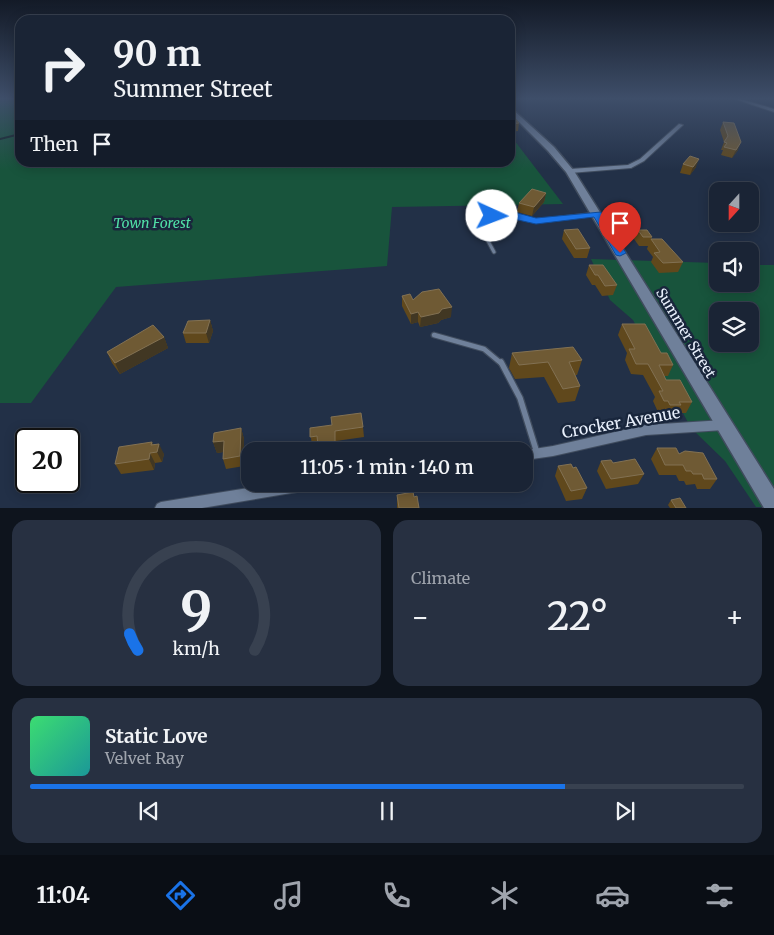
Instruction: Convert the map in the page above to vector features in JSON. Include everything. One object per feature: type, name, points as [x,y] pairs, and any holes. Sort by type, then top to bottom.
[{"type":"main road","name":"Summer Street","points":[[523,123],[570,171],[598,214],[774,506]]},
{"type":"street","points":[[570,171],[629,167],[642,160],[681,125]]},
{"type":"street","name":"Crocker Avenue","points":[[533,454],[646,430],[724,425]]},
{"type":"street","points":[[161,508],[259,492]]},
{"type":"lane","points":[[494,252],[475,217],[510,214],[536,221],[598,214]]},
{"type":"lane","points":[[434,335],[474,346],[491,353],[503,365],[514,384],[528,442]]},
{"type":"green space","name":"Town Forest","points":[[0,123],[15,123],[15,167],[515,167],[515,141],[563,204],[392,207],[387,266],[116,287],[31,403],[0,403]]},
{"type":"green space","points":[[591,259],[709,263],[709,292],[759,292],[759,265],[774,265],[774,491],[766,507],[756,507],[725,461],[691,428],[633,320],[610,300]]},
{"type":"building","points":[[723,123],[734,123],[741,142],[736,150],[724,147],[727,143],[724,142],[728,136]]},
{"type":"building","points":[[690,156],[699,159],[693,167],[683,164]]},
{"type":"building","points":[[532,189],[546,193],[534,207],[519,203]]},
{"type":"building","points":[[578,229],[590,248],[576,249],[564,230]]},
{"type":"building","points":[[638,230],[647,230],[652,237],[643,237]]},
{"type":"building","points":[[651,239],[662,239],[683,262],[663,263],[654,253],[660,252]]},
{"type":"building","points":[[589,265],[603,265],[617,285],[605,286]]},
{"type":"building","points":[[439,289],[452,307],[442,309],[439,313],[421,317],[418,312],[411,314],[402,296],[410,294],[413,300],[422,292]]},
{"type":"building","points":[[210,320],[206,333],[183,333],[188,321]]},
{"type":"building","points":[[622,324],[645,324],[661,353],[667,353],[673,365],[659,365],[666,380],[680,380],[692,402],[679,402],[681,405],[670,405],[668,401],[664,401],[659,391],[663,391],[648,364],[636,364],[629,349],[635,349]]},
{"type":"building","points":[[153,325],[164,337],[115,363],[107,352]]},
{"type":"building","points":[[573,347],[582,360],[569,362],[580,386],[563,389],[548,362],[519,365],[512,353]]},
{"type":"building","points":[[361,413],[363,427],[335,431],[335,442],[318,442],[317,436],[310,437],[310,428],[332,425],[331,417]]},
{"type":"building","points":[[241,428],[240,456],[223,459],[224,441],[213,442],[214,433]]},
{"type":"building","points":[[152,442],[151,445],[159,444],[157,452],[150,453],[149,459],[115,464],[119,447]]},
{"type":"building","points":[[657,448],[676,448],[679,454],[685,451],[703,453],[717,479],[704,479],[702,474],[693,474],[691,471],[686,471],[683,465],[665,465]]},
{"type":"building","points":[[635,459],[644,474],[611,479],[601,461],[611,460],[613,463]]},
{"type":"building","points":[[571,464],[573,468],[576,467],[587,488],[571,491],[558,466]]},
{"type":"building","points":[[413,492],[414,497],[417,496],[419,508],[399,508],[397,495]]},
{"type":"building","points":[[680,498],[686,508],[676,508],[671,500]]},
{"type":"waterway","points":[[0,139],[15,135]]},
{"type":"route","points":[[492,216],[510,214],[536,221],[598,214],[620,253]]}]
